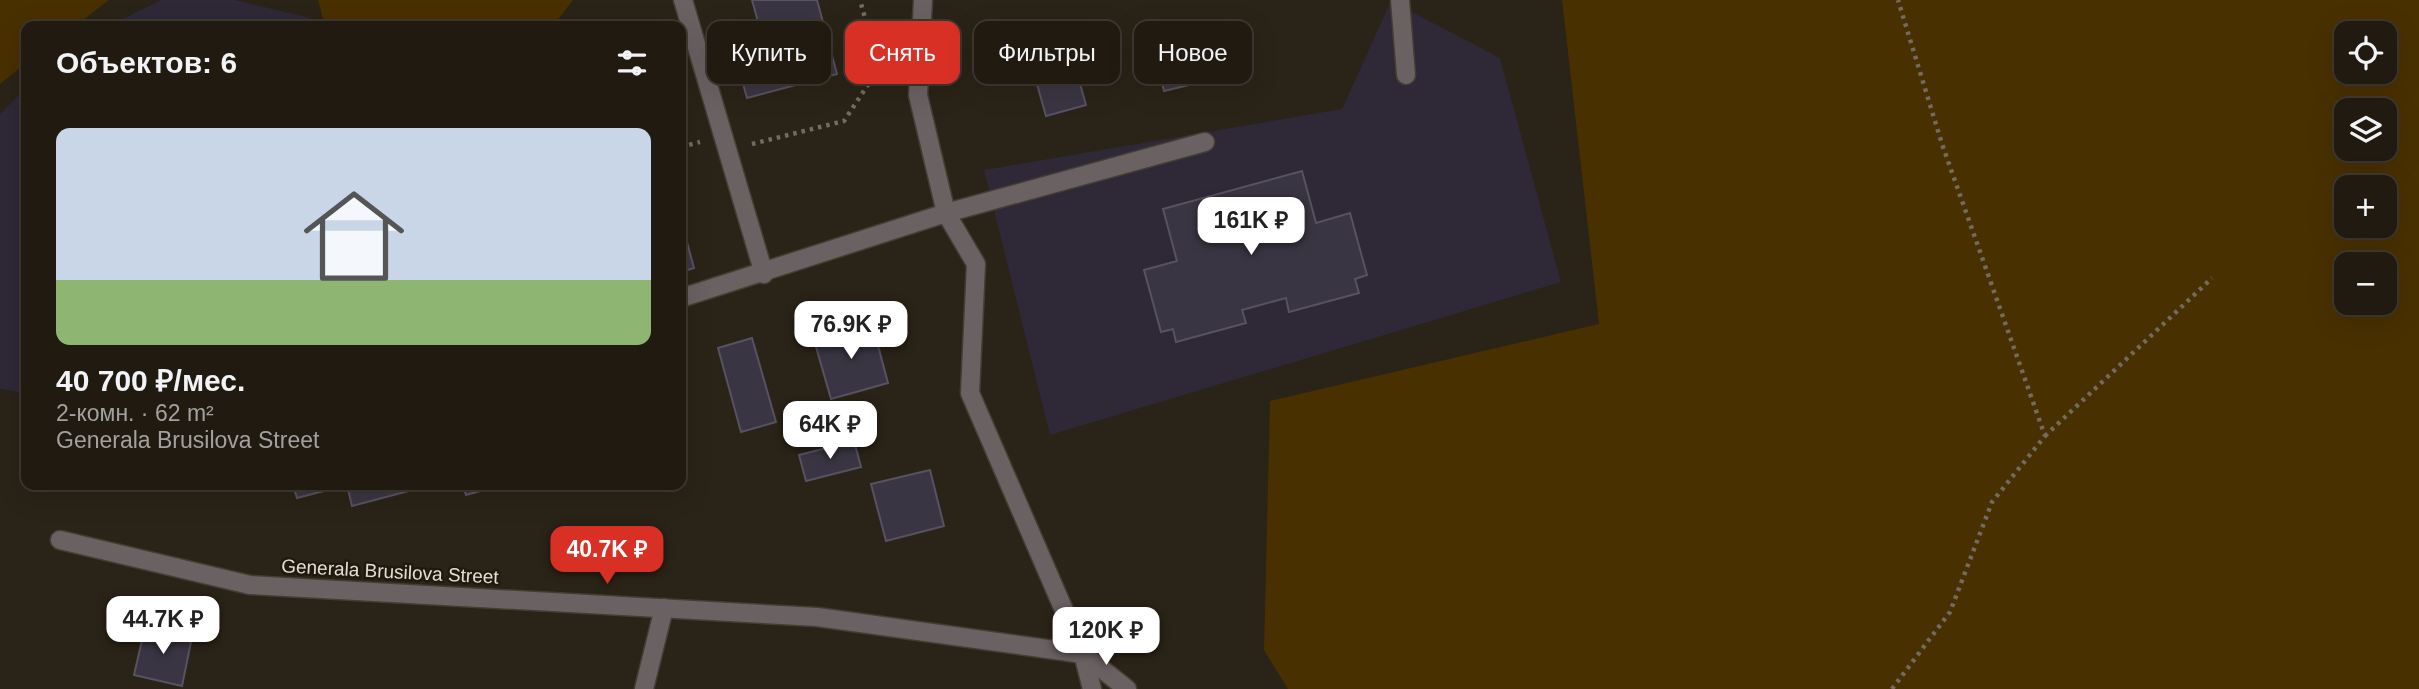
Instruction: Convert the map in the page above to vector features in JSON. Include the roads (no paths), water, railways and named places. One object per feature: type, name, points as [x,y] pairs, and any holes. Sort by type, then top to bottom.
[{"type":"street","points":[[682,0],[764,274]]},
{"type":"street","points":[[923,0],[918,95],[946,213],[976,264],[970,393],[1083,654],[1092,689]]},
{"type":"street","points":[[1400,0],[1406,75]]},
{"type":"street","points":[[686,297],[764,274],[946,213],[1205,142]]},
{"type":"street","name":"Generala Brusilova Street","points":[[60,540],[250,585],[817,617],[1083,654]]},
{"type":"street","points":[[644,689],[664,608]]},
{"type":"street","points":[[1083,654],[1127,689]]}]
